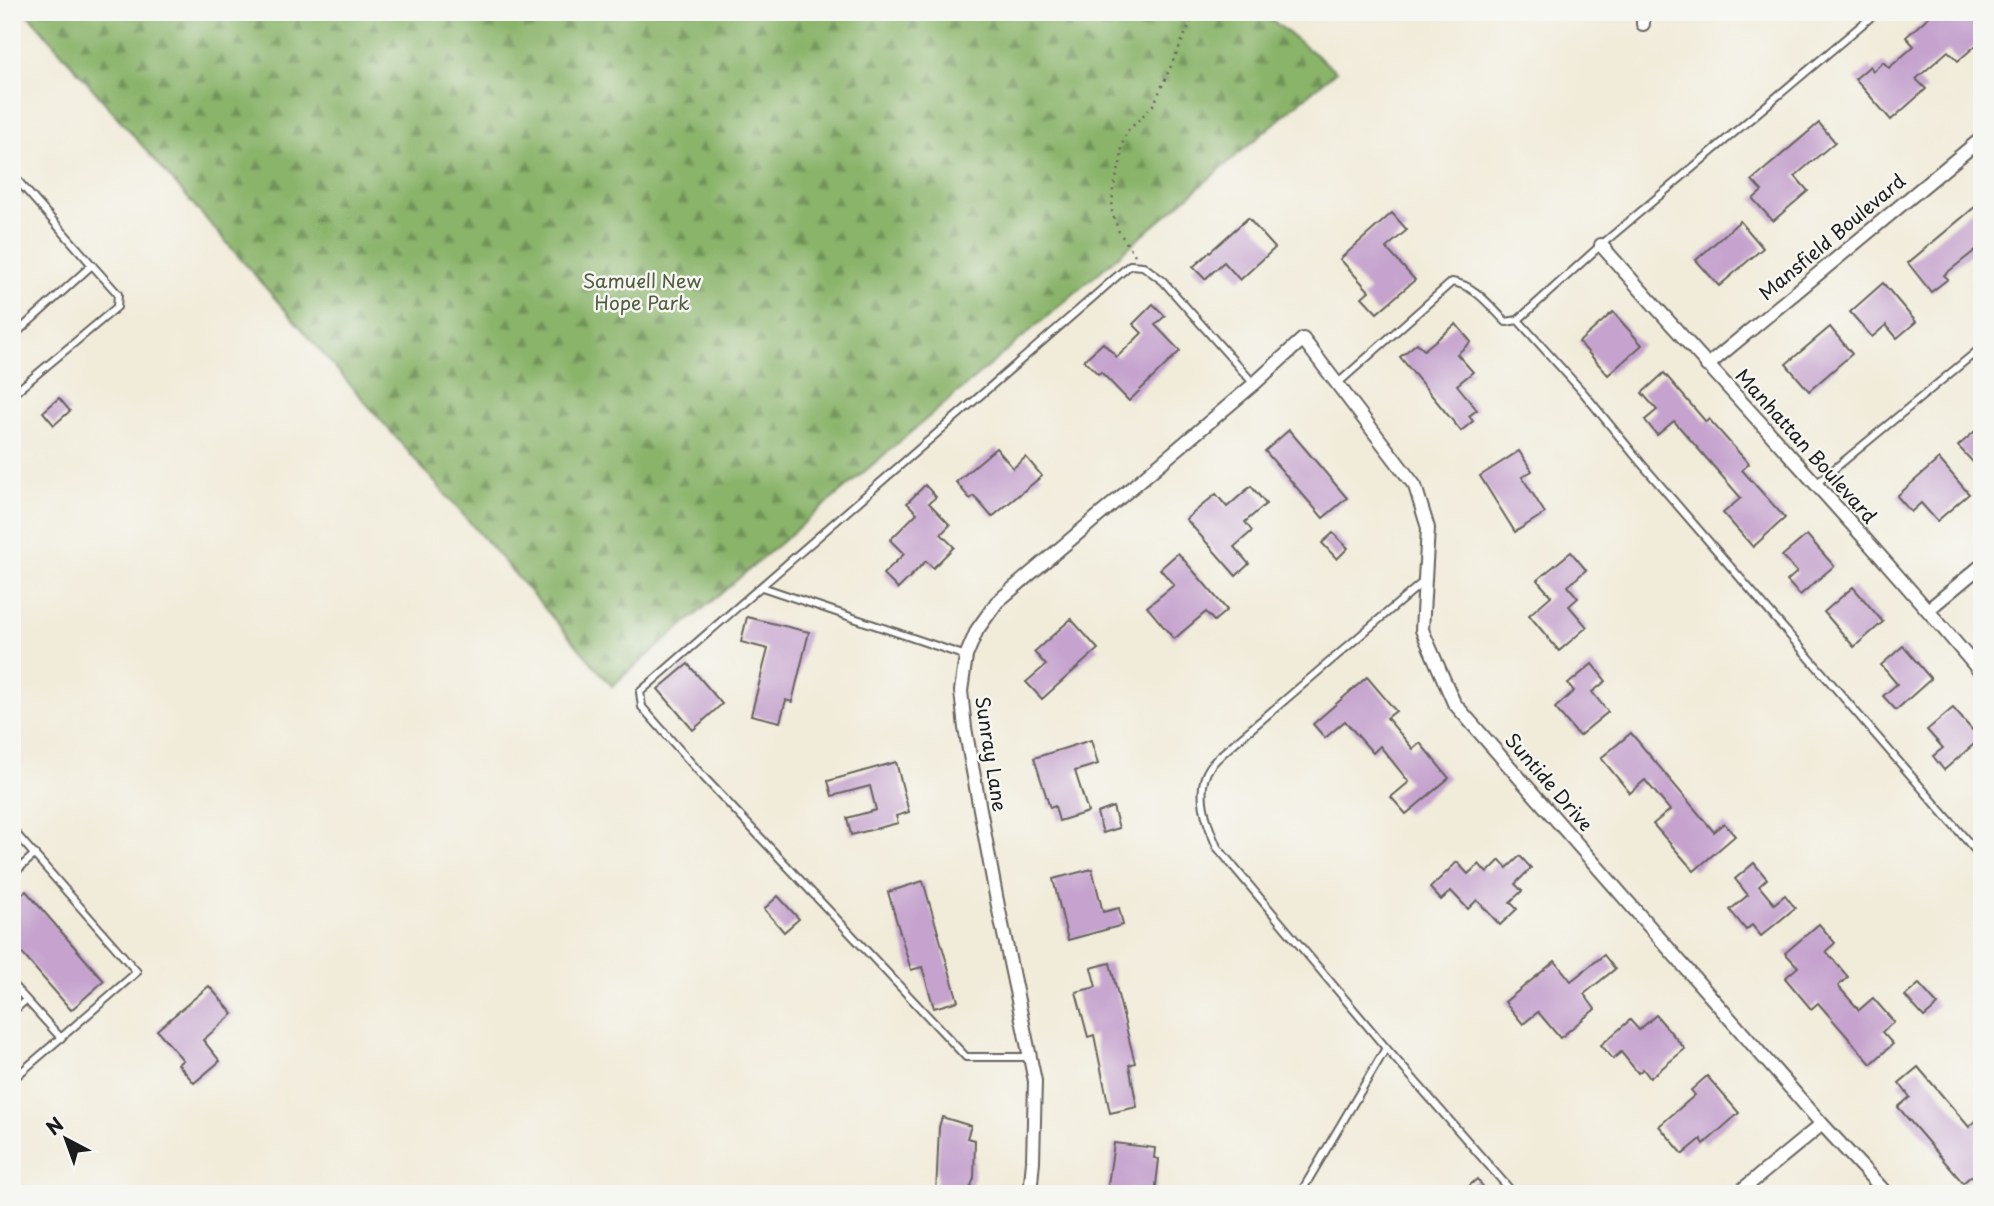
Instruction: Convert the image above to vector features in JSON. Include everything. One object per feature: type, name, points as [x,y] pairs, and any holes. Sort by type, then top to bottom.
[{"type":"street","name":"Mansfield Boulevard","points":[[1707,366],[1982,138]]},
{"type":"street","name":"Manhattan Boulevard","points":[[1601,246],[1816,484],[1982,674]]},
{"type":"street","name":"Sunray Lane","points":[[1030,1194],[1034,1082],[996,901],[965,728],[961,691],[966,656],[977,630],[997,602],[1254,384],[1303,339]]},
{"type":"street","name":"Suntide Drive","points":[[1303,339],[1415,486],[1428,528],[1422,630],[1454,703],[1886,1194]]},
{"type":"street","points":[[1928,610],[1982,565]]},
{"type":"street","points":[[1737,1194],[1822,1124]]},
{"type":"lane","points":[[1337,384],[1452,282],[1464,284],[1473,290],[1506,322],[1518,320],[1601,246],[1877,12]]},
{"type":"lane","points":[[12,174],[118,294],[117,307],[12,395]]},
{"type":"lane","points":[[12,337],[92,265]]},
{"type":"lane","points":[[1028,1056],[966,1057],[700,774],[642,707],[640,692],[1130,265],[1143,267],[1163,281],[1254,384]]},
{"type":"lane","points":[[1518,320],[1982,858]]},
{"type":"lane","points":[[1816,484],[1982,346]]},
{"type":"lane","points":[[1425,579],[1210,766],[1203,782],[1208,827],[1217,847],[1386,1048],[1514,1194]]},
{"type":"lane","points":[[762,587],[966,656]]},
{"type":"lane","points":[[12,828],[137,972],[12,1080]]},
{"type":"lane","points":[[12,875],[35,854]]},
{"type":"lane","points":[[12,984],[61,1038]]},
{"type":"lane","points":[[12,1012],[26,1000]]},
{"type":"lane","points":[[1300,1194],[1386,1048]]},
{"type":"path","points":[[1143,267],[1119,232],[1112,212],[1113,190],[1122,145],[1126,133],[1154,104],[1195,12]]},
{"type":"green space","name":"Samuell New Hope Park","points":[[26,12],[1262,12],[1336,71],[612,686]]},
{"type":"building","points":[[1934,12],[1982,12],[1982,40],[1958,61],[1948,51],[1916,79],[1926,89],[1891,120],[1855,79],[1870,66],[1873,71],[1883,62],[1889,68],[1914,46],[1906,37]]},
{"type":"building","points":[[1819,123],[1835,142],[1795,176],[1808,191],[1773,221],[1753,199],[1762,191],[1752,180]]},
{"type":"building","points":[[1982,201],[1982,245],[1944,275],[1948,279],[1931,292],[1908,263]]},
{"type":"building","points":[[1392,213],[1407,230],[1386,248],[1415,280],[1377,313],[1362,297],[1369,291],[1340,259]]},
{"type":"building","points":[[1248,218],[1275,248],[1240,280],[1224,262],[1205,279],[1193,267]]},
{"type":"building","points":[[1740,221],[1763,248],[1719,286],[1696,260]]},
{"type":"building","points":[[1883,283],[1916,322],[1897,338],[1886,325],[1872,337],[1850,312]]},
{"type":"building","points":[[1153,304],[1165,316],[1155,325],[1180,351],[1129,401],[1101,372],[1098,374],[1084,360],[1103,343],[1117,357],[1142,333],[1133,324]]},
{"type":"building","points":[[1613,312],[1642,345],[1608,375],[1579,342]]},
{"type":"building","points":[[1456,324],[1471,342],[1457,354],[1473,372],[1457,385],[1477,410],[1469,416],[1473,421],[1461,431],[1400,357],[1417,343],[1424,350]]},
{"type":"building","points":[[1830,327],[1852,354],[1809,391],[1786,364]]},
{"type":"building","points":[[1664,373],[1706,422],[1709,419],[1749,464],[1742,470],[1785,518],[1753,547],[1723,513],[1741,498],[1674,421],[1657,435],[1645,420],[1657,410],[1642,393]]},
{"type":"building","points":[[59,398],[70,411],[54,425],[43,412]]},
{"type":"building","points":[[1982,425],[1982,472],[1958,446]]},
{"type":"building","points":[[1289,430],[1347,498],[1323,518],[1265,451]]},
{"type":"building","points":[[996,448],[1013,468],[1026,457],[1042,476],[992,517],[974,496],[970,499],[956,482]]},
{"type":"building","points":[[1519,451],[1532,471],[1522,477],[1545,513],[1515,532],[1480,476]]},
{"type":"building","points":[[1939,459],[1969,494],[1937,521],[1921,503],[1911,512],[1897,496]]},
{"type":"building","points":[[925,485],[936,497],[929,503],[950,525],[941,534],[954,547],[933,568],[926,561],[898,589],[883,574],[904,554],[890,540],[917,513],[907,503]]},
{"type":"building","points":[[1251,486],[1266,504],[1245,522],[1252,531],[1234,547],[1249,564],[1236,576],[1186,519],[1216,494],[1227,507]]},
{"type":"building","points":[[1333,533],[1348,548],[1337,559],[1322,543]]},
{"type":"building","points":[[1807,535],[1834,566],[1800,595],[1787,581],[1797,572],[1782,556]]},
{"type":"building","points":[[1571,552],[1586,570],[1568,586],[1578,598],[1569,606],[1587,627],[1559,651],[1529,615],[1551,596],[1537,580]]},
{"type":"building","points":[[1178,553],[1227,610],[1214,621],[1206,612],[1174,639],[1147,607],[1174,585],[1160,569]]},
{"type":"building","points":[[1853,587],[1883,622],[1854,647],[1824,612]]},
{"type":"building","points":[[747,617],[809,632],[792,702],[786,700],[780,722],[751,715],[768,649],[741,642]]},
{"type":"building","points":[[1071,619],[1098,649],[1042,699],[1026,682],[1046,665],[1034,652]]},
{"type":"building","points":[[1903,646],[1931,679],[1896,710],[1883,696],[1897,684],[1881,665]]},
{"type":"building","points":[[688,664],[722,704],[693,730],[658,689]]},
{"type":"building","points":[[1592,664],[1606,681],[1592,692],[1608,712],[1579,736],[1555,708],[1574,691],[1568,684]]},
{"type":"building","points":[[1367,677],[1396,711],[1387,718],[1413,749],[1420,743],[1449,778],[1406,814],[1391,797],[1409,782],[1380,746],[1373,753],[1345,721],[1325,738],[1313,724]]},
{"type":"building","points":[[1953,708],[1980,739],[1944,770],[1933,756],[1943,748],[1927,730]]},
{"type":"building","points":[[1631,733],[1714,832],[1724,823],[1735,836],[1694,871],[1653,824],[1670,810],[1645,780],[1630,793],[1601,758]]},
{"type":"building","points":[[1091,740],[1098,764],[1075,771],[1088,812],[1059,821],[1055,806],[1050,808],[1034,758]]},
{"type":"building","points":[[896,762],[909,812],[896,816],[898,823],[851,835],[847,818],[876,810],[870,786],[832,796],[828,781]]},
{"type":"building","points":[[1113,807],[1119,828],[1103,833],[1097,813]]},
{"type":"building","points":[[1520,856],[1531,868],[1515,884],[1522,891],[1510,902],[1517,909],[1500,925],[1477,900],[1468,909],[1451,891],[1441,900],[1430,888],[1457,862],[1468,874],[1479,864],[1487,873],[1500,860],[1507,868]]},
{"type":"building","points":[[1754,863],[1767,879],[1759,886],[1774,904],[1785,895],[1795,908],[1761,936],[1752,925],[1746,930],[1730,910],[1748,895],[1735,879]]},
{"type":"building","points":[[1092,869],[1103,912],[1119,908],[1123,925],[1068,940],[1053,879]]},
{"type":"building","points":[[923,881],[958,1001],[934,1008],[922,967],[911,970],[888,892]]},
{"type":"building","points":[[26,891],[104,981],[71,1010],[12,942],[12,903]]},
{"type":"building","points":[[778,896],[799,919],[784,932],[764,909]]},
{"type":"building","points":[[1819,924],[1835,943],[1826,951],[1848,977],[1838,986],[1859,1010],[1873,998],[1894,1022],[1882,1032],[1893,1044],[1871,1064],[1818,1003],[1811,1009],[1785,978],[1798,967],[1785,953]]},
{"type":"building","points":[[1604,955],[1615,969],[1584,994],[1595,1009],[1560,1038],[1538,1012],[1523,1024],[1505,1002],[1555,961],[1571,981]]},
{"type":"building","points":[[1110,963],[1135,1063],[1129,1065],[1137,1107],[1110,1113],[1094,1035],[1088,1037],[1076,992],[1096,987],[1091,968]]},
{"type":"building","points":[[1919,984],[1938,1005],[1924,1017],[1905,996]]},
{"type":"building","points":[[209,986],[233,1014],[203,1040],[220,1061],[194,1083],[178,1064],[183,1060],[157,1030]]},
{"type":"building","points":[[1656,1015],[1685,1049],[1650,1078],[1643,1069],[1638,1073],[1621,1052],[1613,1059],[1601,1045],[1630,1020],[1639,1030]]},
{"type":"building","points":[[1918,1067],[1969,1127],[1982,1115],[1982,1189],[1971,1176],[1963,1183],[1898,1107],[1910,1097],[1899,1083]]},
{"type":"building","points":[[1707,1076],[1739,1113],[1704,1144],[1701,1139],[1683,1154],[1659,1126],[1695,1095],[1691,1090]]},
{"type":"building","points":[[942,1117],[971,1126],[967,1138],[975,1140],[974,1178],[968,1194],[936,1194],[939,1127]]},
{"type":"building","points":[[1114,1143],[1155,1148],[1154,1158],[1159,1159],[1155,1194],[1107,1191]]},
{"type":"building","points":[[1477,1179],[1489,1194],[1460,1194]]}]
